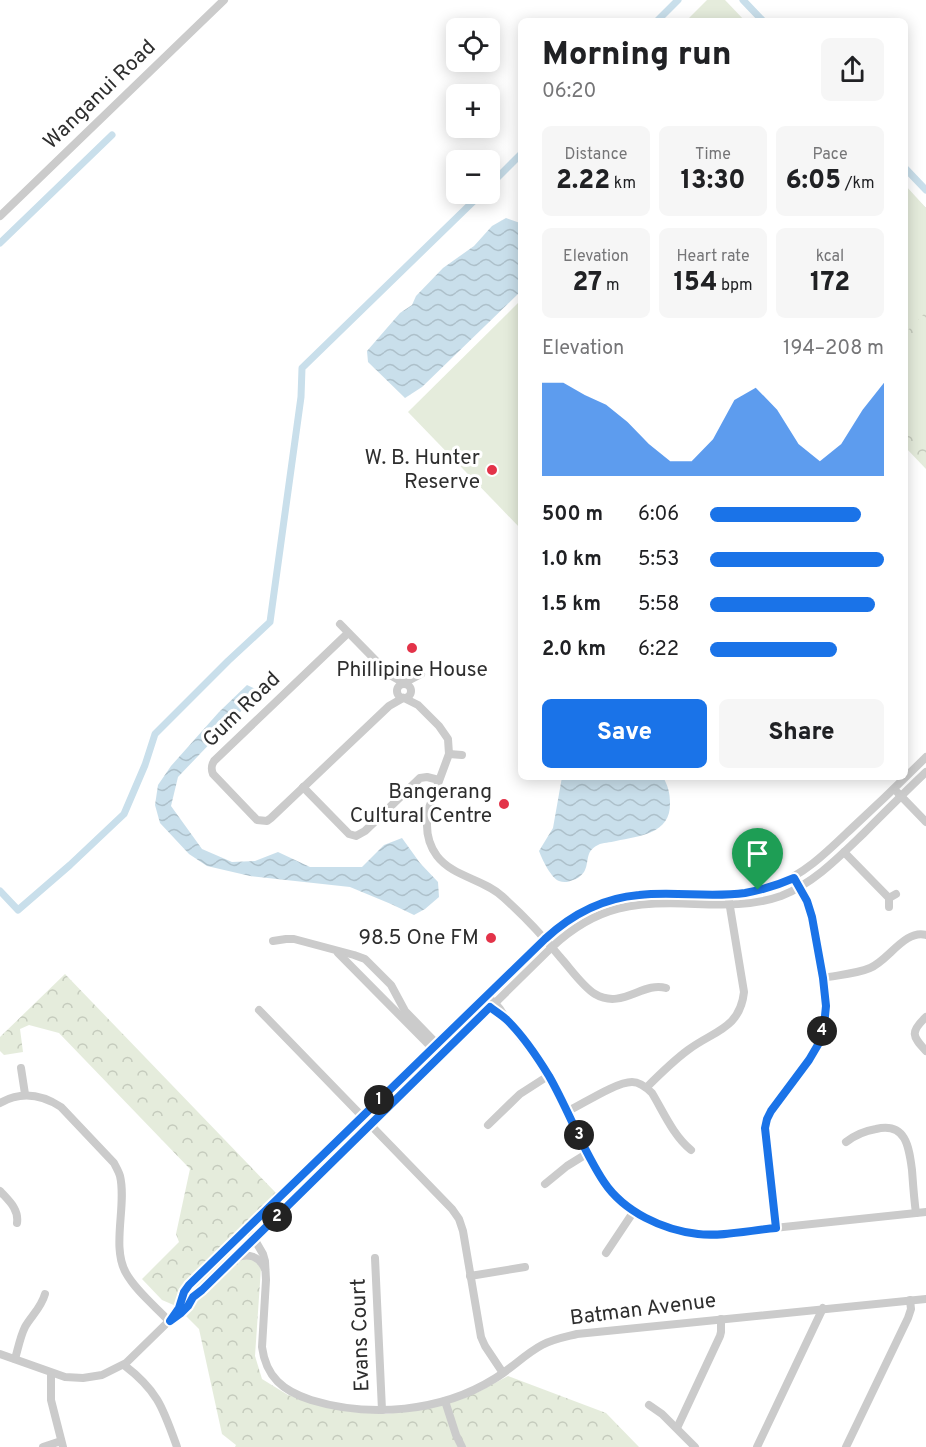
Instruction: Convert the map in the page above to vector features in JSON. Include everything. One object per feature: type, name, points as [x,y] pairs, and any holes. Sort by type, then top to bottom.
[{"type":"street","name":"Wanganui Road","points":[[0,216],[224,0]]},
{"type":"street","points":[[340,624],[445,733],[448,739],[449,754],[429,808],[426,827],[428,838],[438,858],[452,869],[491,887],[503,897],[596,995],[618,999],[655,987],[666,988]]},
{"type":"street","name":"Gum Road","points":[[348,633],[211,765],[213,774],[252,815],[262,821],[271,818],[404,690]]},
{"type":"street","points":[[449,754],[462,755]]},
{"type":"street","points":[[908,775],[926,757]]},
{"type":"street","points":[[0,1354],[54,1374],[75,1378],[90,1378],[128,1362],[575,927],[597,915],[640,904],[747,904],[781,895],[799,887],[820,873],[926,772]]},
{"type":"street","points":[[303,787],[349,834],[356,836],[365,831],[420,778],[439,780]]},
{"type":"street","points":[[170,1321],[179,1308],[186,1288],[545,939],[572,918],[602,904],[640,895],[745,893],[794,878],[819,859],[903,780]]},
{"type":"street","points":[[894,789],[926,822]]},
{"type":"street","points":[[867,815],[874,823]]},
{"type":"street","points":[[844,852],[891,900]]},
{"type":"street","points":[[776,1228],[765,1128],[767,1119],[819,1043],[826,1006],[812,917],[807,901],[794,878]]},
{"type":"street","points":[[647,1087],[678,1058],[701,1041],[724,1029],[738,1014],[744,992],[728,894]]},
{"type":"street","points":[[823,978],[872,968],[912,936],[926,935]]},
{"type":"street","points":[[273,941],[291,939],[367,961],[391,985],[394,1002]]},
{"type":"street","points":[[335,951],[394,1002],[443,1054]]},
{"type":"street","points":[[485,998],[530,1048],[568,1111],[605,1184],[634,1211],[658,1224],[699,1234],[926,1212]]},
{"type":"street","points":[[259,1010],[452,1209],[459,1219],[463,1230],[481,1337],[484,1346],[503,1373]]},
{"type":"street","points":[[926,1017],[917,1026],[914,1036],[926,1051]]},
{"type":"street","points":[[21,1068],[25,1094]]},
{"type":"street","points":[[488,1125],[520,1094],[548,1076]]},
{"type":"street","points":[[568,1111],[623,1083],[638,1083],[647,1087],[652,1093],[676,1135],[691,1150]]},
{"type":"street","points":[[0,1103],[25,1094],[38,1095],[51,1101],[61,1107],[114,1163],[120,1174],[122,1187],[121,1261],[135,1286],[170,1321]]},
{"type":"street","points":[[846,1142],[861,1133],[881,1127],[889,1127],[900,1133],[908,1144],[910,1152],[916,1213]]},
{"type":"street","points":[[545,1184],[588,1153]]},
{"type":"street","points":[[0,1191],[16,1212],[17,1223]]},
{"type":"street","points":[[606,1253],[634,1211]]},
{"type":"street","points":[[255,1236],[256,1220]]},
{"type":"street","points":[[204,1272],[245,1238],[255,1236]]},
{"type":"street","name":"Batman Avenue","points":[[255,1236],[265,1245],[269,1257],[262,1347],[263,1358],[273,1377],[289,1391],[313,1400],[352,1408],[382,1410],[445,1401],[475,1389],[503,1373],[543,1344],[559,1338],[591,1332],[926,1299]]},
{"type":"street","points":[[235,1258],[243,1255],[253,1256],[262,1264],[266,1276]]},
{"type":"street","name":"Evans Court","points":[[375,1258],[382,1410]]},
{"type":"street","points":[[470,1276],[525,1268]]},
{"type":"street","points":[[15,1359],[23,1331],[29,1320],[46,1306],[45,1294]]},
{"type":"street","points":[[846,1447],[908,1317],[911,1309],[910,1300]]},
{"type":"street","points":[[757,1447],[823,1308]]},
{"type":"street","points":[[677,1428],[720,1336],[721,1319]]},
{"type":"street","points":[[128,1362],[158,1399],[177,1447]]},
{"type":"street","points":[[43,1447],[62,1444],[51,1402],[54,1374]]},
{"type":"street","points":[[445,1401],[462,1447]]},
{"type":"street","points":[[649,1405],[662,1414],[695,1447]]},
{"type":"green space","points":[[707,0],[725,0],[742,18],[689,18]]},
{"type":"green space","points":[[908,188],[926,208],[926,312],[908,330]]},
{"type":"green space","points":[[908,189],[926,208],[926,469],[908,450]]},
{"type":"green space","name":"W. B. Hunter Reserve","points":[[518,303],[518,526],[408,412]]},
{"type":"green space","points":[[926,327],[926,441],[908,423],[908,345]]},
{"type":"green space","points":[[65,974],[276,1193],[222,1247],[237,1261],[253,1259],[261,1268],[255,1356],[262,1379],[288,1395],[339,1410],[386,1414],[431,1408],[478,1392],[508,1376],[606,1413],[639,1447],[235,1447],[236,1445],[222,1434],[199,1329],[176,1306],[162,1300],[142,1279],[179,1242],[176,1234],[190,1169],[59,1033],[29,1025],[20,1029],[23,1052],[4,1055],[0,1051],[0,1037]]},
{"type":"water","points":[[506,218],[518,222],[518,294],[422,387],[405,398],[368,362],[367,351],[400,313],[412,305],[416,296],[443,268],[474,246],[492,226]]},
{"type":"water","points":[[247,685],[260,691],[178,777],[171,806],[202,849],[232,862],[255,861],[278,852],[310,867],[362,867],[384,845],[402,838],[420,863],[438,882],[439,897],[425,909],[414,915],[350,887],[250,876],[207,866],[189,854],[160,823],[155,805],[158,785],[171,766],[219,712]]},
{"type":"water","points":[[561,780],[664,780],[669,793],[669,813],[659,827],[643,835],[598,845],[591,851],[584,872],[568,882],[556,879],[539,851],[553,828]]},
{"type":"waterway","points":[[660,18],[678,0]]},
{"type":"waterway","points":[[743,0],[760,18]]},
{"type":"waterway","points":[[0,243],[112,135]]},
{"type":"waterway","points":[[500,175],[518,157]]},
{"type":"waterway","points":[[908,171],[926,190]]},
{"type":"waterway","points":[[0,891],[18,910],[124,814],[145,765],[155,734],[270,622],[301,397],[302,368],[471,204]]},
{"type":"place","name":"W. B. Hunter Reserve","points":[[492,470]]},
{"type":"place","name":"Phillipine House","points":[[412,648]]},
{"type":"place","name":"Bangerang Cultural Centre","points":[[504,804]]},
{"type":"place","name":"98.5 One FM","points":[[491,938]]},
{"type":"route","points":[[794,878],[807,901],[812,917],[826,1006],[819,1043],[767,1119],[765,1128],[776,1228],[699,1234],[658,1224],[634,1211],[605,1184],[568,1111],[540,1063],[517,1031],[490,1007],[193,1297],[186,1308],[170,1321],[179,1308],[189,1285],[563,924],[602,904],[626,897],[654,894],[712,895],[758,890],[794,878]]}]
